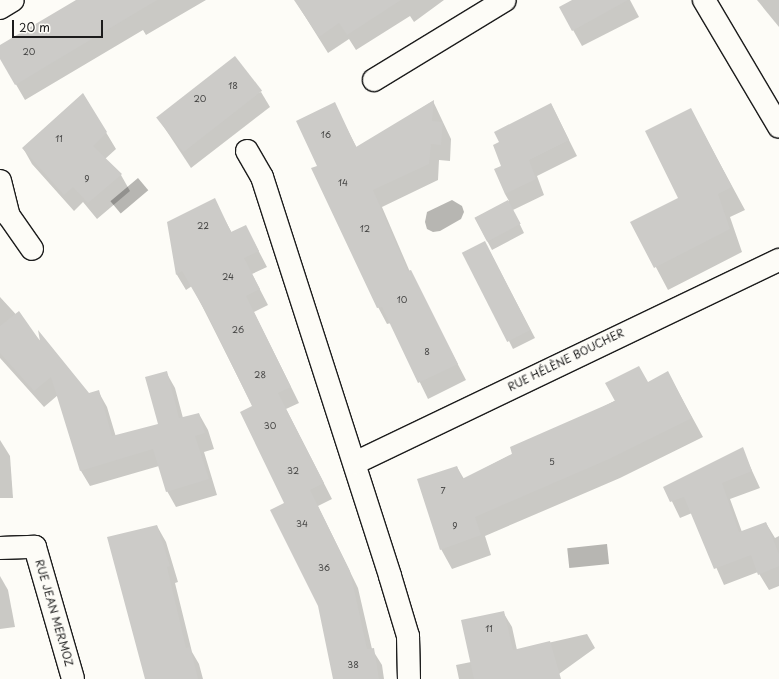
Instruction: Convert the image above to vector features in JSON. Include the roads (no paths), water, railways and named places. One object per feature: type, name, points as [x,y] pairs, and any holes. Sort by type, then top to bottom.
[{"type":"street","points":[[0,8],[13,0]]},
{"type":"street","points":[[374,80],[505,0]]},
{"type":"street","points":[[704,0],[779,127]]},
{"type":"street","points":[[247,151],[262,177],[355,463],[408,636],[409,679]]},
{"type":"street","points":[[0,181],[9,216],[32,249]]},
{"type":"street","name":"RUE HÉLÈNE BOUCHER","points":[[355,463],[779,260]]},
{"type":"street","name":"RUE JEAN MERMOZ","points":[[0,548],[35,548],[73,679]]}]
